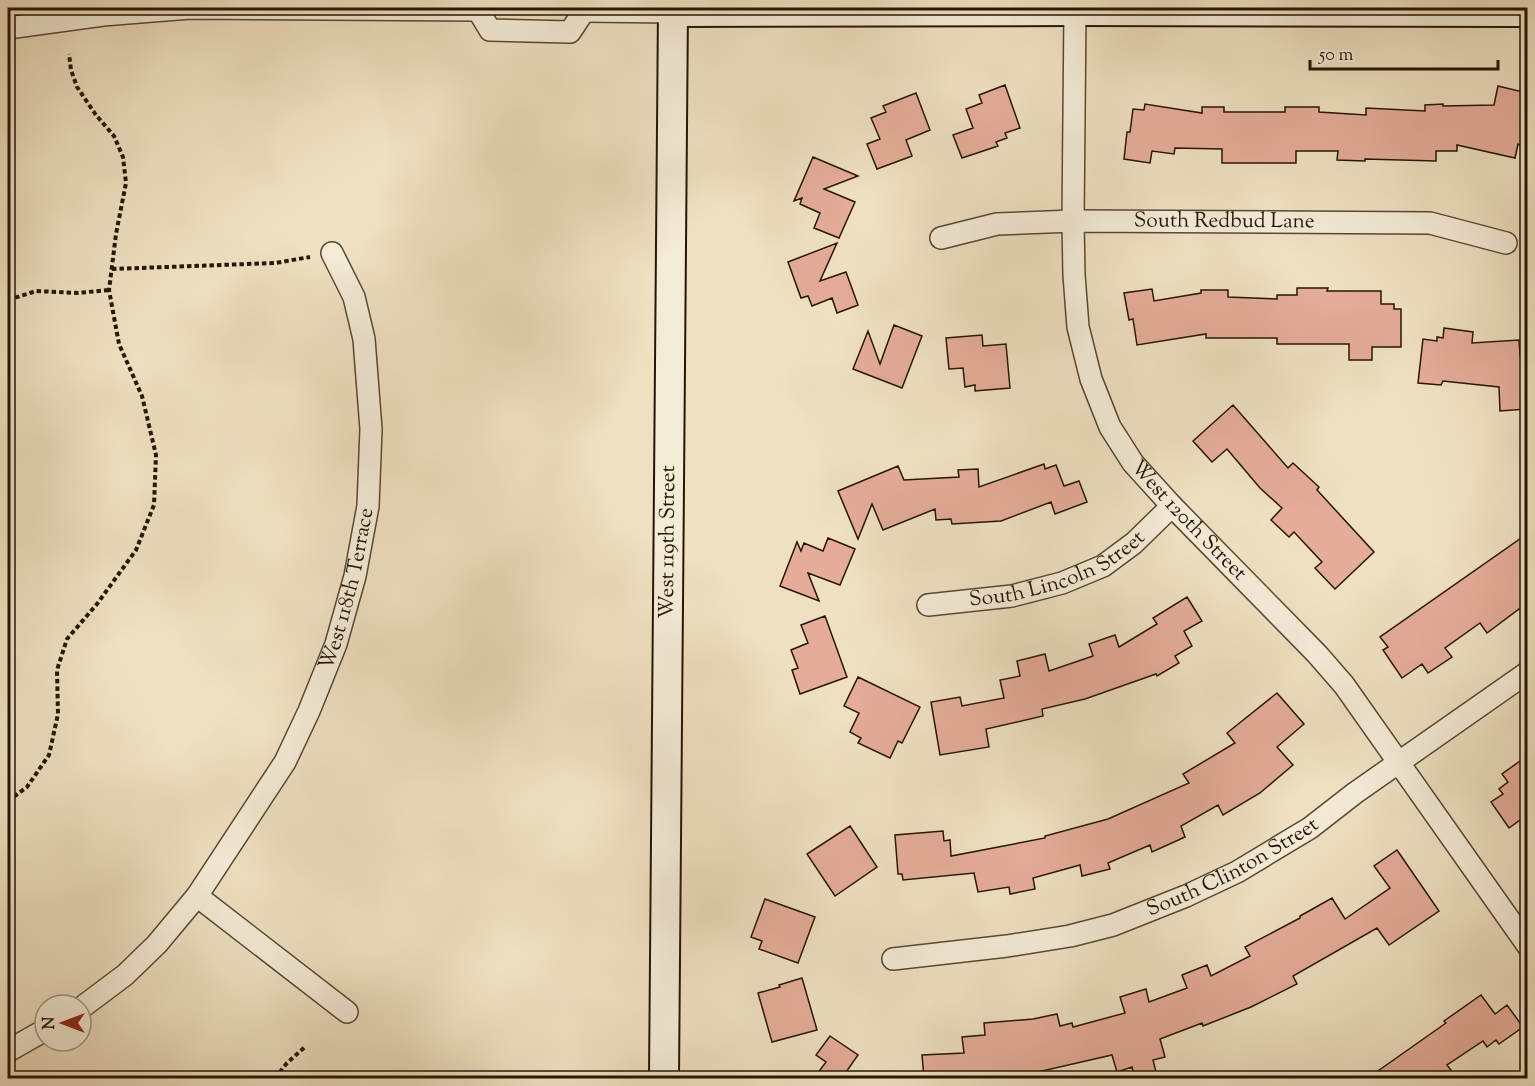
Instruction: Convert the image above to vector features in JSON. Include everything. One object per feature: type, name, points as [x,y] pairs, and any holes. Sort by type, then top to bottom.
[{"type":"main road","points":[[673,10],[1527,12]]},
{"type":"main road","name":"West 119th Street","points":[[664,1078],[673,10]]},
{"type":"street","points":[[8,28],[103,15],[190,8],[479,9],[490,30],[570,32],[582,10],[673,10]]},
{"type":"street","name":"West 120th Street","points":[[1075,11],[1073,221],[1078,327],[1091,379],[1110,427],[1133,463],[1344,685],[1527,946]]},
{"type":"street","name":"South Redbud Lane","points":[[941,238],[997,224],[1073,221],[1430,223],[1506,243]]},
{"type":"street","name":"West 118th Terrace","points":[[93,999],[125,975],[157,944],[196,896],[285,762],[336,644],[355,576],[368,506],[371,429],[364,339],[354,297],[332,253]]},
{"type":"street","name":"South Lincoln Street","points":[[928,605],[1012,596],[1062,583],[1103,566],[1134,543],[1172,506]]},
{"type":"street","name":"South Clinton Street","points":[[893,959],[1070,936],[1113,925],[1186,896],[1237,872],[1310,828],[1398,762],[1527,672]]},
{"type":"street","points":[[196,896],[347,1012]]},
{"type":"street","points":[[8,1051],[33,1037]]},
{"type":"path","points":[[8,801],[27,787],[49,755],[58,714],[57,670],[67,639],[97,604],[136,550],[154,505],[156,455],[142,396],[119,344],[109,291],[116,234],[126,183],[123,157],[114,136],[76,87],[69,54]]},
{"type":"path","points":[[112,269],[275,263],[332,253]]},
{"type":"path","points":[[8,300],[36,291],[76,293],[109,291]]},
{"type":"path","points":[[275,1078],[287,1063],[305,1047]]},
{"type":"building","points":[[1005,85],[1020,128],[1005,133],[1007,138],[996,142],[998,146],[962,158],[953,135],[973,128],[966,109],[982,103],[979,95]]},
{"type":"building","points":[[1498,86],[1523,92],[1522,97],[1527,99],[1527,131],[1524,146],[1518,144],[1515,158],[1457,145],[1457,151],[1436,151],[1436,161],[1337,160],[1338,151],[1296,151],[1296,163],[1222,163],[1222,149],[1175,148],[1174,154],[1152,151],[1150,163],[1124,159],[1127,132],[1130,132],[1133,109],[1144,110],[1145,104],[1202,113],[1202,107],[1224,107],[1224,112],[1285,112],[1285,107],[1319,107],[1319,112],[1366,115],[1366,108],[1425,111],[1425,105],[1494,105]]},
{"type":"building","points":[[916,93],[930,130],[906,140],[912,156],[877,169],[867,144],[880,139],[871,118],[886,112],[883,106]]},
{"type":"building","points":[[813,157],[858,176],[824,189],[855,202],[839,238],[814,228],[820,213],[800,204],[802,198],[794,201]]},
{"type":"building","points":[[837,243],[820,281],[846,272],[858,305],[837,313],[832,298],[812,306],[808,296],[801,298],[788,262]]},
{"type":"building","points":[[1297,288],[1328,288],[1327,291],[1381,291],[1381,304],[1394,304],[1394,309],[1401,309],[1401,347],[1372,347],[1372,360],[1349,360],[1349,344],[1277,344],[1277,338],[1206,338],[1206,334],[1137,345],[1133,319],[1129,320],[1124,293],[1152,289],[1154,301],[1201,293],[1201,290],[1228,290],[1228,297],[1277,299],[1277,295],[1297,295]]},
{"type":"building","points":[[894,325],[922,336],[902,388],[853,369],[868,331],[880,364]]},
{"type":"building","points":[[1444,328],[1473,332],[1472,343],[1519,340],[1520,355],[1527,354],[1527,409],[1500,411],[1499,387],[1443,381],[1441,385],[1418,383],[1423,339],[1437,341],[1437,337],[1443,338]]},
{"type":"building","points":[[982,335],[983,346],[1006,344],[1010,388],[975,391],[975,385],[965,387],[963,368],[949,369],[946,338]]},
{"type":"building","points":[[1233,405],[1288,468],[1293,463],[1319,487],[1317,490],[1374,552],[1335,589],[1315,568],[1322,562],[1294,532],[1289,537],[1271,520],[1282,508],[1260,488],[1227,449],[1212,462],[1193,441]]},
{"type":"building","points":[[1044,464],[1045,469],[1056,465],[1064,486],[1079,481],[1087,502],[1055,514],[1051,502],[1001,521],[952,524],[951,519],[936,520],[935,509],[883,530],[872,504],[858,539],[838,491],[898,466],[904,480],[959,477],[958,470],[978,469],[979,487]]},
{"type":"building","points":[[1527,534],[1527,603],[1487,633],[1480,623],[1445,648],[1452,657],[1428,673],[1422,664],[1402,678],[1383,650],[1388,647],[1380,637]]},
{"type":"building","points":[[828,538],[855,549],[840,585],[808,573],[819,601],[780,586],[797,542],[801,551],[804,543],[823,551]]},
{"type":"building","points":[[1187,597],[1202,621],[1184,631],[1192,646],[1175,656],[1179,663],[1157,676],[1156,674],[1085,699],[1042,709],[1043,716],[986,729],[989,747],[940,755],[931,702],[960,697],[962,706],[1004,698],[1000,680],[1020,676],[1017,661],[1045,654],[1049,671],[1093,656],[1089,644],[1115,635],[1119,647],[1157,624],[1153,618]]},
{"type":"building","points":[[825,616],[847,677],[800,694],[792,670],[798,668],[791,650],[808,643],[801,625]]},
{"type":"building","points":[[858,677],[920,707],[902,743],[898,741],[890,758],[858,743],[861,738],[850,732],[859,713],[844,706]]},
{"type":"building","points":[[1277,693],[1304,724],[1277,747],[1293,765],[1260,793],[1223,815],[1218,805],[1181,826],[1185,837],[1152,852],[1150,845],[1108,863],[1110,869],[1082,876],[1080,865],[1033,878],[1035,889],[1010,894],[1009,887],[978,892],[974,873],[903,880],[902,874],[898,874],[895,835],[943,831],[944,841],[950,840],[951,856],[1045,838],[1045,836],[1108,819],[1189,783],[1183,774],[1235,743],[1227,733]]},
{"type":"building","points":[[1527,756],[1527,815],[1509,828],[1491,802],[1503,794],[1499,789],[1508,782],[1502,774]]},
{"type":"building","points":[[850,826],[877,867],[835,896],[807,854]]},
{"type":"building","points":[[1397,850],[1439,911],[1389,945],[1377,928],[1293,976],[1297,984],[1251,1007],[1203,1026],[1202,1023],[1160,1039],[1165,1057],[1153,1060],[1156,1072],[1135,1078],[1132,1067],[1117,1072],[1112,1055],[1012,1078],[924,1078],[922,1055],[964,1053],[962,1037],[985,1035],[984,1023],[1033,1019],[1057,1014],[1060,1026],[1072,1023],[1073,1027],[1125,1013],[1120,997],[1146,989],[1149,1002],[1187,988],[1182,975],[1207,965],[1211,976],[1250,956],[1245,947],[1332,898],[1345,919],[1390,888],[1374,866]]},
{"type":"building","points":[[765,899],[815,917],[798,963],[759,949],[762,941],[751,937]]},
{"type":"building","points":[[802,978],[817,1030],[772,1042],[758,993]]},
{"type":"building","points":[[1481,995],[1495,1014],[1507,1005],[1523,1027],[1499,1044],[1496,1040],[1487,1047],[1483,1041],[1447,1065],[1457,1078],[1368,1078],[1446,1023],[1444,1021]]},
{"type":"building","points":[[830,1036],[858,1055],[842,1078],[814,1078],[826,1062],[816,1055]]}]
